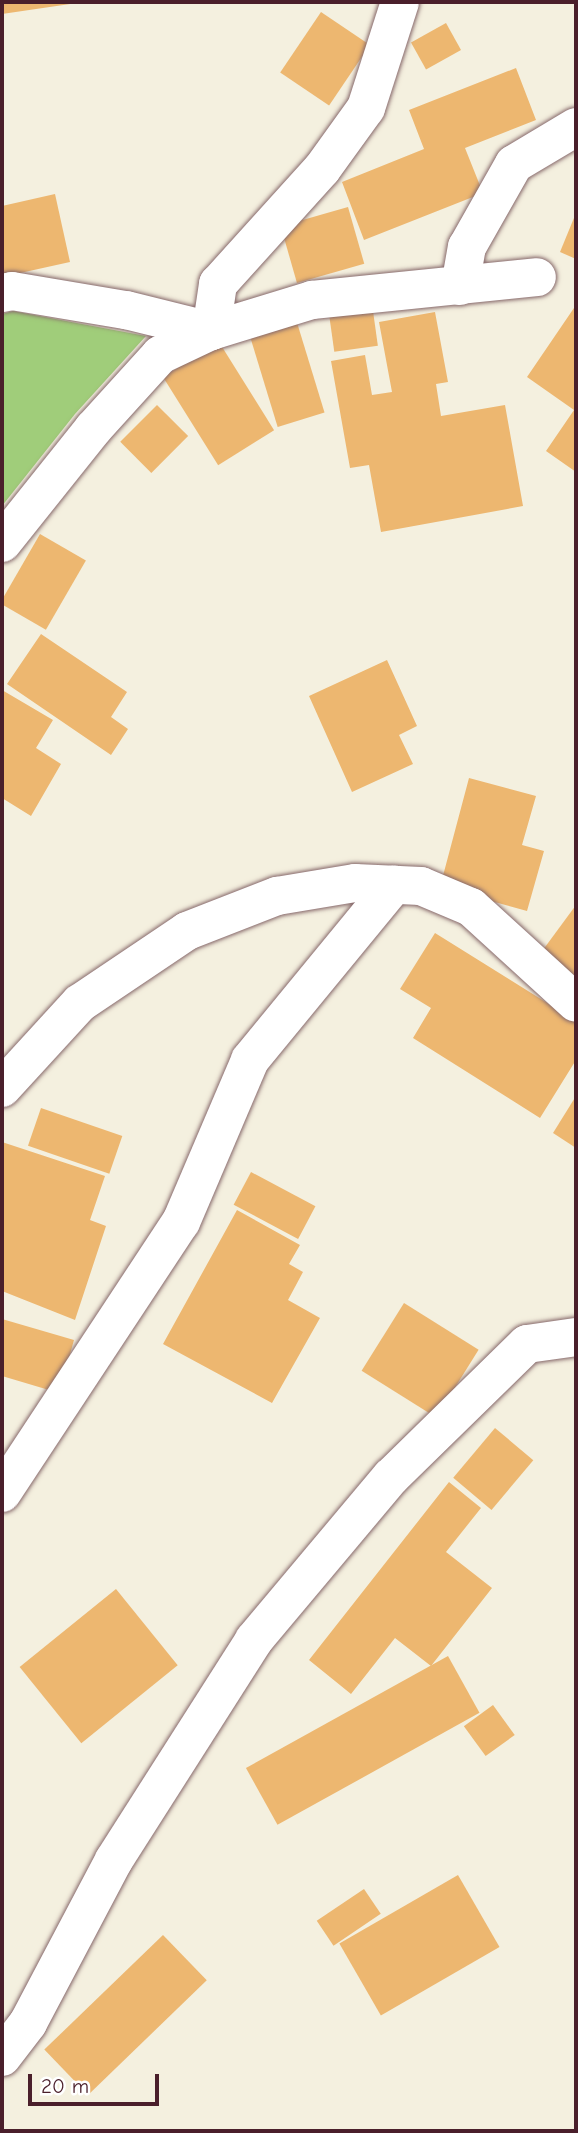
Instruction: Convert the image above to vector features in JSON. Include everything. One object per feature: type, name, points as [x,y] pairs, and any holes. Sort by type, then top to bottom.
[{"type":"street","points":[[211,331],[218,284],[322,169],[366,108],[400,2]]},
{"type":"street","points":[[460,286],[467,247],[514,164],[576,127]]},
{"type":"street","points":[[2,543],[93,429],[160,355],[211,331],[312,300],[537,277]]},
{"type":"street","points":[[2,293],[12,291],[127,310],[211,331]]},
{"type":"street","points":[[2,1088],[80,1003],[187,932],[277,896],[355,883],[421,886],[471,907],[576,1003]]},
{"type":"street","points":[[2,1493],[181,1222],[250,1060],[394,885]]},
{"type":"street","points":[[2,2057],[28,2023],[114,1860],[254,1640],[391,1477],[527,1344],[576,1338]]},
{"type":"green space","points":[[13,311],[146,336],[75,414],[2,506],[2,314]]},
{"type":"building","points":[[2,2],[77,2],[77,3],[2,14]]},
{"type":"building","points":[[321,12],[370,45],[329,106],[280,73]]},
{"type":"building","points":[[446,23],[461,50],[426,70],[411,42]]},
{"type":"building","points":[[516,68],[536,120],[465,148],[483,193],[364,240],[342,182],[424,149],[409,110]]},
{"type":"building","points":[[55,194],[70,262],[2,277],[2,206]]},
{"type":"building","points":[[348,207],[364,264],[297,283],[281,226]]},
{"type":"building","points":[[576,213],[576,259],[560,252]]},
{"type":"building","points":[[576,305],[576,472],[546,451],[574,410],[527,377]]},
{"type":"building","points":[[373,311],[378,346],[334,352],[329,317]]},
{"type":"building","points":[[435,312],[448,382],[436,384],[441,416],[505,405],[523,506],[381,532],[369,465],[350,468],[331,361],[365,355],[372,395],[392,392],[379,322]]},
{"type":"building","points":[[295,316],[325,413],[278,427],[248,330]]},
{"type":"building","points":[[219,342],[274,430],[218,465],[163,377]]},
{"type":"building","points":[[157,405],[188,436],[151,473],[120,442]]},
{"type":"building","points":[[40,534],[86,560],[46,630],[2,604],[2,600]]},
{"type":"building","points":[[41,634],[127,692],[111,717],[128,729],[111,755],[7,684]]},
{"type":"building","points":[[387,660],[417,726],[399,735],[413,764],[352,792],[309,696]]},
{"type":"building","points":[[2,690],[53,720],[36,748],[61,764],[31,816],[2,798]]},
{"type":"building","points":[[469,778],[536,796],[522,845],[544,851],[527,911],[440,887]]},
{"type":"building","points":[[576,905],[576,987],[537,958]]},
{"type":"building","points":[[435,933],[576,1021],[576,1060],[540,1118],[413,1038],[431,1008],[400,989]]},
{"type":"building","points":[[576,1096],[576,1148],[553,1133]]},
{"type":"building","points":[[41,1108],[122,1136],[109,1174],[28,1146]]},
{"type":"building","points":[[2,1142],[105,1176],[90,1220],[106,1226],[75,1320],[2,1291]]},
{"type":"building","points":[[251,1172],[315,1206],[298,1239],[234,1205]]},
{"type":"building","points":[[237,1210],[300,1245],[289,1264],[303,1272],[288,1300],[320,1318],[272,1403],[163,1344]]},
{"type":"building","points":[[404,1303],[479,1350],[436,1417],[362,1371]]},
{"type":"building","points":[[2,1319],[74,1340],[59,1393],[2,1376]]},
{"type":"building","points":[[495,1428],[533,1460],[492,1510],[453,1478]]},
{"type":"building","points":[[449,1482],[481,1508],[446,1552],[492,1588],[431,1666],[395,1638],[351,1694],[309,1660]]},
{"type":"building","points":[[116,1589],[178,1665],[81,1743],[20,1667]]},
{"type":"building","points":[[448,1656],[480,1713],[277,1825],[246,1768]]},
{"type":"building","points":[[493,1705],[515,1735],[486,1756],[464,1726]]},
{"type":"building","points":[[458,1875],[500,1947],[381,2015],[339,1944]]},
{"type":"building","points":[[364,1889],[381,1914],[334,1946],[317,1921]]},
{"type":"building","points":[[163,1935],[207,1980],[88,2095],[44,2050]]}]
